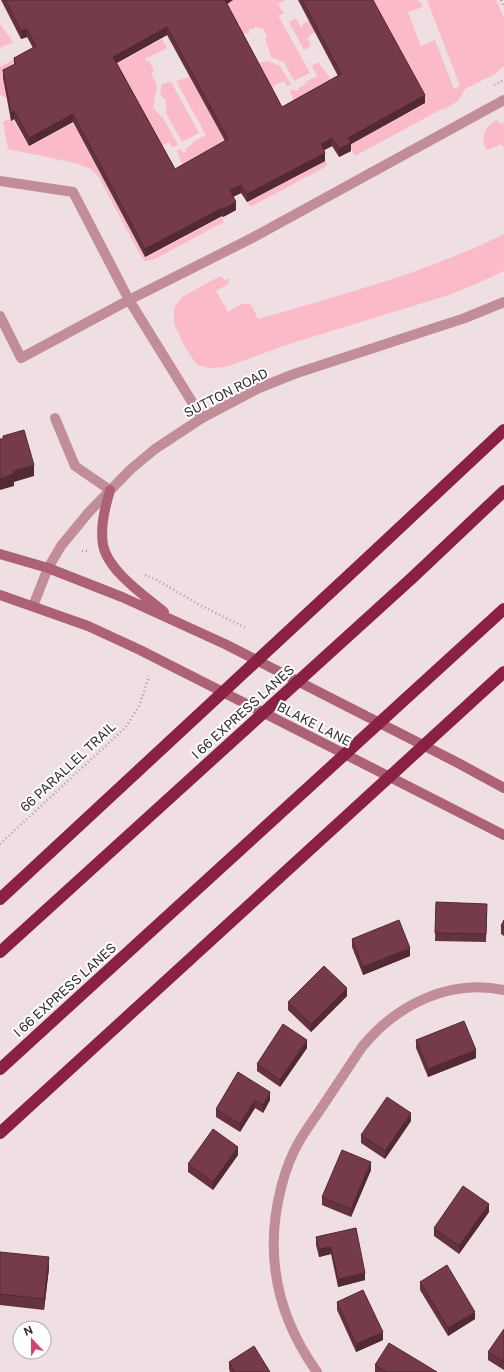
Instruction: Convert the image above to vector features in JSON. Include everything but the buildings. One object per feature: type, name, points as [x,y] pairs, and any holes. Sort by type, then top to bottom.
[{"type":"highway","points":[[0,899],[504,430]]},
{"type":"highway","name":"I 66 EXPRESS LANES","points":[[0,952],[412,578],[504,491]]},
{"type":"highway","name":"I 66 EXPRESS LANES","points":[[0,1068],[504,609]]},
{"type":"highway","points":[[0,1133],[504,672]]},
{"type":"main road","points":[[110,490],[102,530],[103,546],[110,562],[136,588],[174,620]]},
{"type":"main road","points":[[0,554],[48,568],[122,597],[227,644],[504,788]]},
{"type":"main road","name":"BLAKE LANE","points":[[0,594],[88,626],[504,835]]},
{"type":"street","points":[[0,316],[21,358],[129,300],[252,238],[504,100]]},
{"type":"street","points":[[0,181],[73,192],[129,300],[202,418]]},
{"type":"street","name":"SUTTON ROAD","points":[[33,606],[48,568],[68,537],[110,490],[131,468],[155,449],[202,418],[260,388],[294,374],[465,318],[504,302]]},
{"type":"street","points":[[55,418],[75,466],[110,490]]},
{"type":"street","points":[[317,1372],[298,1342],[286,1316],[279,1294],[274,1265],[274,1228],[276,1205],[285,1172],[299,1141],[362,1046],[394,1015],[407,1006],[435,994],[449,990],[479,987],[504,990]]},
{"type":"path","points":[[501,0],[504,8]]},
{"type":"path","points":[[142,574],[155,579],[198,604],[246,628]]},
{"type":"path","name":"66 PARALLEL TRAIL","points":[[0,844],[126,727],[140,704],[150,676]]},
{"type":"shaded area","points":[[234,0],[286,0],[278,4],[284,14],[278,15],[310,73],[294,81],[284,62],[271,57],[265,38],[267,37],[263,28],[254,27],[254,29],[249,29],[249,34],[239,33],[237,31],[240,25],[230,17],[224,6]]},
{"type":"shaded area","points":[[370,0],[418,0],[421,2],[423,7],[408,12],[421,46],[435,40],[454,89],[460,86],[427,0],[496,0],[504,18],[504,66],[495,74],[465,89],[458,101],[355,156],[349,145],[425,104]]},
{"type":"shaded area","points":[[296,19],[301,27],[309,20],[315,32],[307,38],[311,46],[304,50],[289,22]]},
{"type":"shaded area","points":[[0,24],[13,42],[0,48]]},
{"type":"shaded area","points":[[162,39],[167,48],[145,59],[146,62],[149,60],[154,71],[151,73],[157,85],[153,108],[163,118],[178,145],[172,147],[169,142],[162,147],[115,65]]},
{"type":"shaded area","points":[[33,49],[7,98],[0,95],[0,67]]},
{"type":"shaded area","points":[[268,61],[280,66],[291,84],[287,86],[284,81],[273,86],[274,87],[272,88],[285,114],[254,64]]},
{"type":"shaded area","points":[[318,62],[332,81],[294,102],[290,90],[299,90],[298,88],[305,85],[305,82],[317,76],[312,66]]},
{"type":"shaded area","points":[[190,77],[228,147],[184,172],[180,165],[182,164],[177,150],[180,149],[183,153],[187,151],[185,149],[193,144],[193,142],[206,135],[176,81]]},
{"type":"shaded area","points":[[171,82],[199,133],[182,142],[167,115],[165,99],[160,95],[162,84]]},
{"type":"shaded area","points":[[10,119],[11,122],[13,120],[29,147],[73,123],[145,258],[222,217],[224,222],[153,260],[145,261],[98,176],[91,169],[75,163],[8,149],[3,122]]},
{"type":"shaded area","points":[[497,120],[500,124],[504,123],[504,148],[501,144],[487,150],[484,143],[485,131],[493,122]]},
{"type":"shaded area","points":[[325,161],[327,163],[325,167],[252,206],[249,205],[248,202]]},
{"type":"shaded area","points":[[504,234],[504,271],[449,295],[286,345],[226,367],[209,368],[197,365],[185,347],[174,324],[174,308],[182,297],[220,276],[225,280],[229,278],[228,284],[216,291],[228,312],[240,305],[249,304],[252,306],[258,319],[352,292],[414,272],[474,248]]}]
